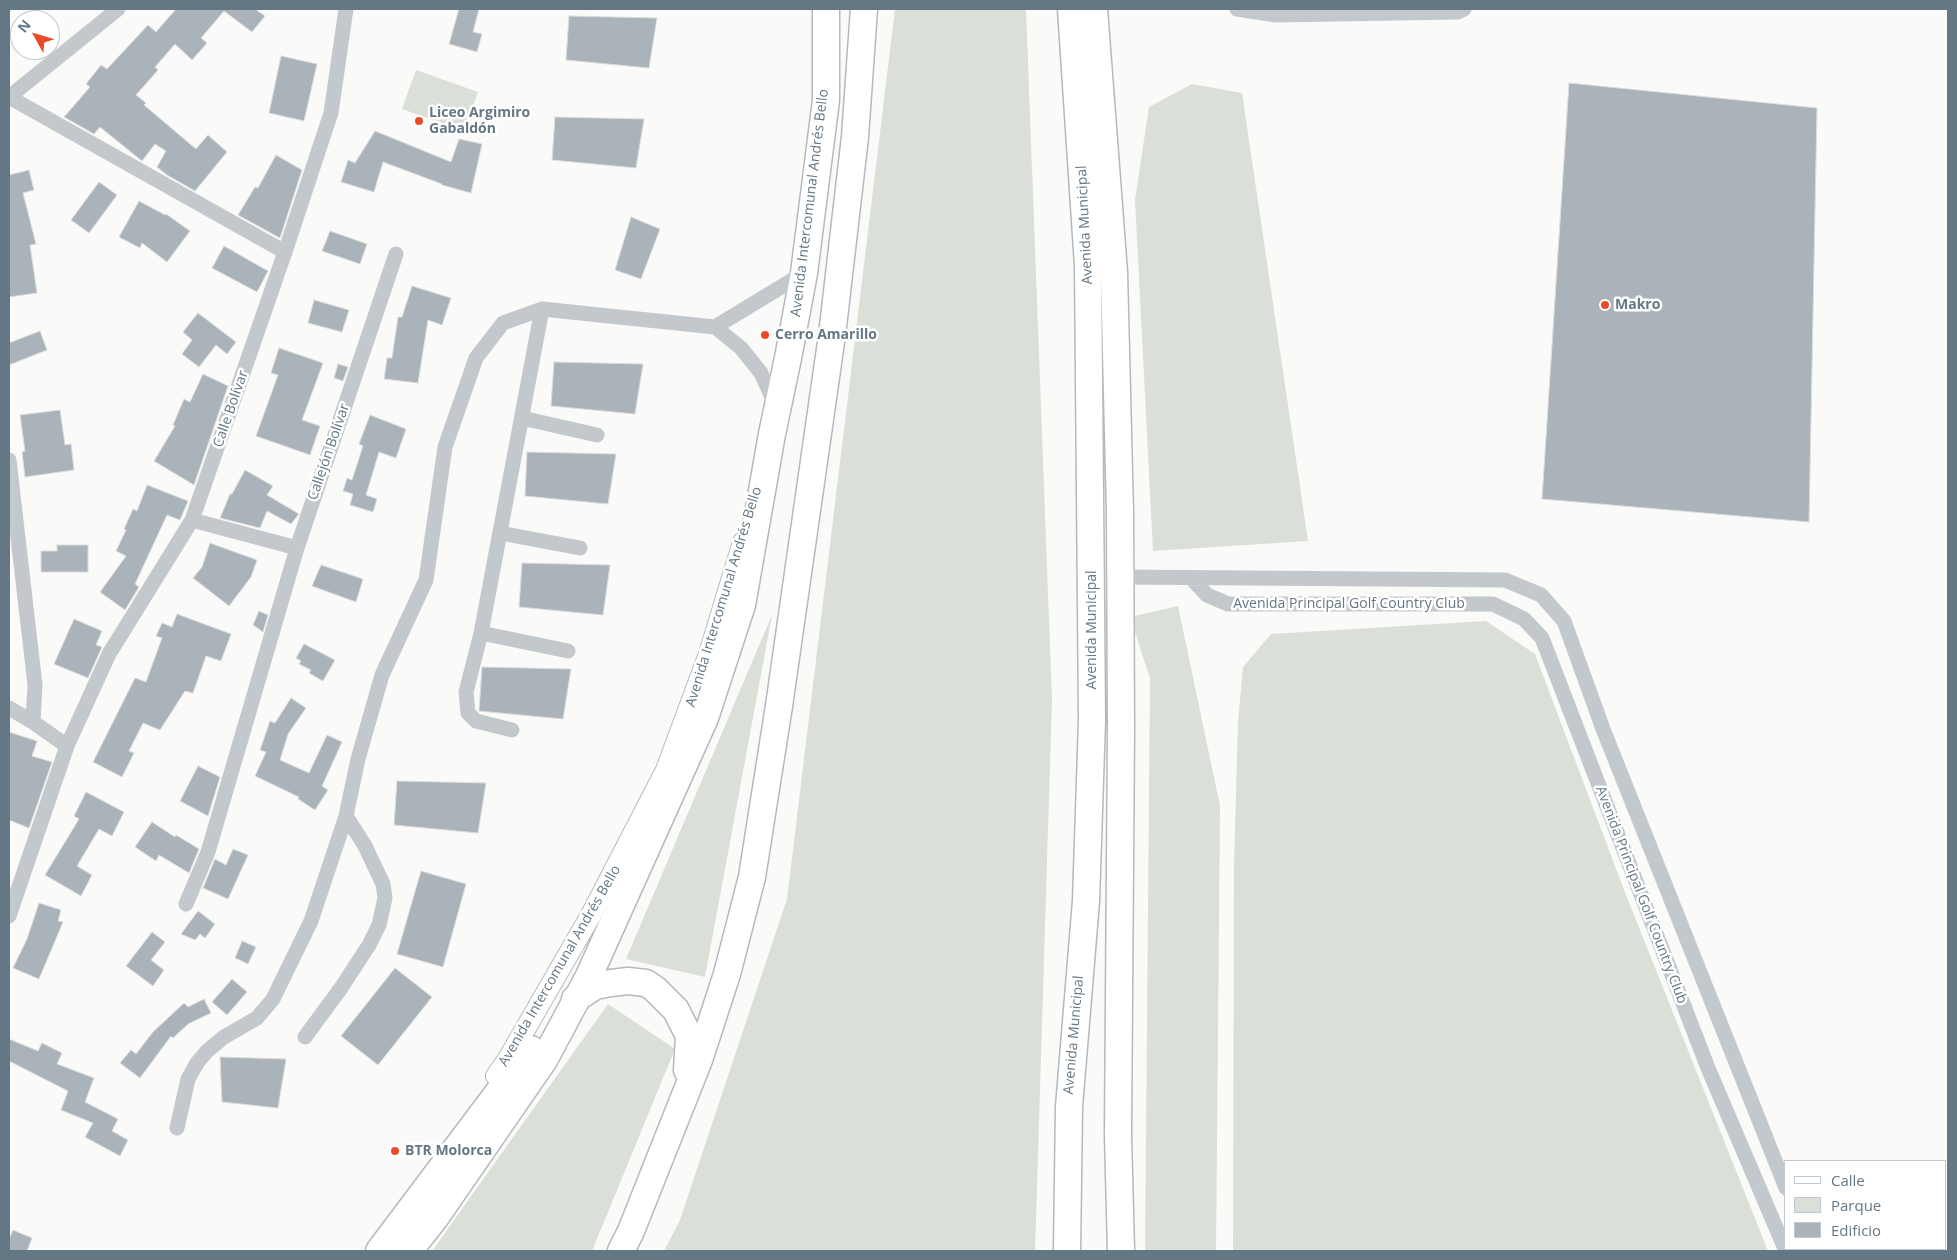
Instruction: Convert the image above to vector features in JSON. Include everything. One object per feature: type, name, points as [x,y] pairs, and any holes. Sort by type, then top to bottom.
[{"type":"highway","name":"Avenida Intercomunal Andrés Bello","points":[[772,434],[804,273],[826,100],[826,9]]},
{"type":"highway","points":[[621,1251],[632,1231],[699,1060],[727,974],[752,877],[779,706],[832,335],[855,137],[864,9]]},
{"type":"highway","name":"Avenida Municipal","points":[[1067,1251],[1069,1107],[1086,901],[1092,720],[1088,266],[1071,9]]},
{"type":"highway","name":"Avenida Municipal","points":[[1094,9],[1114,272],[1120,577],[1118,1135],[1121,1251]]},
{"type":"highway","points":[[408,1251],[435,1218],[544,1060],[578,995],[645,854],[705,718],[742,605],[772,434]]},
{"type":"highway","points":[[379,1251],[547,1027],[578,995],[595,986],[628,981],[646,983],[655,989],[676,1010],[689,1036],[688,1068],[679,1110]]},
{"type":"main road","name":"Avenida Intercomunal Andrés Bello","points":[[367,1251],[508,1059],[591,915],[666,770],[719,623],[772,434]]},
{"type":"street","points":[[118,9],[9,97],[286,252]]},
{"type":"street","name":"Calle Bolívar","points":[[9,916],[67,746],[109,654],[192,520],[286,252],[331,113],[346,9]]},
{"type":"street","points":[[1237,9],[1276,15],[1458,12],[1464,9]]},
{"type":"street","name":"Callejón Bolívar","points":[[186,904],[211,843],[297,548],[396,254]]},
{"type":"street","points":[[715,327],[804,273]]},
{"type":"street","points":[[512,730],[476,721],[468,713],[466,692],[500,533],[542,309]]},
{"type":"street","points":[[177,1128],[188,1079],[197,1063],[207,1051],[224,1037],[256,1018],[272,999],[311,921],[346,816],[358,759],[382,676],[426,580],[445,447],[476,358],[503,323],[542,309],[715,327],[741,348],[761,373],[777,408]]},
{"type":"street","points":[[522,418],[597,435]]},
{"type":"street","points":[[9,460],[35,685],[33,722]]},
{"type":"street","points":[[192,520],[297,548]]},
{"type":"street","points":[[500,533],[580,548]]},
{"type":"street","points":[[1120,577],[1191,578]]},
{"type":"street","name":"Avenida Principal Golf Country Club","points":[[1191,578],[1505,580],[1540,595],[1564,621],[1603,729],[1784,1183]]},
{"type":"street","name":"Avenida Principal Golf Country Club","points":[[1191,578],[1207,595],[1228,604],[1493,604],[1524,619],[1542,638],[1708,1068],[1784,1246]]},
{"type":"street","points":[[480,633],[568,651]]},
{"type":"street","points":[[9,708],[67,746]]},
{"type":"street","points":[[305,1037],[346,981],[369,945],[379,925],[385,898],[383,884],[365,846],[346,816]]},
{"type":"green space","points":[[895,9],[1026,9],[1052,700],[1035,1251],[664,1251],[680,1220],[787,899]]},
{"type":"green space","points":[[416,70],[478,92],[464,131],[402,109]]},
{"type":"green space","points":[[1192,84],[1242,93],[1308,541],[1153,551],[1135,200],[1149,107]]},
{"type":"green space","points":[[1178,606],[1220,806],[1216,1251],[1145,1251],[1150,678],[1130,617]]},
{"type":"green space","points":[[772,615],[705,977],[626,959]]},
{"type":"green space","points":[[1486,621],[1535,654],[1624,890],[1768,1251],[1233,1251],[1234,867],[1238,722],[1243,667],[1271,634]]},
{"type":"green space","points":[[608,1004],[675,1049],[592,1251],[432,1251]]},
{"type":"building","points":[[176,9],[255,9],[265,16],[252,32],[224,11],[201,38],[207,43],[192,60],[175,44],[155,67],[158,70],[136,95],[146,103],[144,105],[196,149],[208,135],[227,152],[195,191],[157,167],[166,151],[155,144],[142,161],[100,127],[94,134],[64,117],[90,87],[86,84],[101,65],[107,69],[148,25],[156,32]]},
{"type":"building","points":[[459,9],[479,9],[473,32],[482,34],[477,52],[449,44]]},
{"type":"building","points":[[569,16],[657,18],[649,68],[566,60]]},
{"type":"building","points":[[281,56],[317,64],[304,121],[269,113]]},
{"type":"building","points":[[1569,83],[1817,108],[1809,522],[1542,499]]},
{"type":"building","points":[[555,117],[644,119],[636,168],[552,160]]},
{"type":"building","points":[[375,131],[451,162],[459,139],[482,144],[471,193],[442,185],[383,162],[374,192],[341,182],[348,160],[355,163]]},
{"type":"building","points":[[276,155],[302,170],[280,238],[238,215],[255,187],[258,188]]},
{"type":"building","points":[[29,170],[34,190],[23,193],[36,244],[30,245],[37,293],[9,297],[9,175]]},
{"type":"building","points":[[99,182],[117,195],[89,233],[71,220]]},
{"type":"building","points":[[139,201],[166,214],[190,231],[167,262],[142,243],[140,248],[119,237]]},
{"type":"building","points":[[631,217],[660,229],[641,279],[615,270]]},
{"type":"building","points":[[330,231],[367,244],[360,264],[322,251]]},
{"type":"building","points":[[224,246],[268,271],[257,292],[212,268]]},
{"type":"building","points":[[412,286],[451,298],[442,325],[428,320],[418,383],[384,379],[387,358],[392,358],[398,317],[402,317]]},
{"type":"building","points":[[314,300],[349,310],[342,332],[308,323]]},
{"type":"building","points":[[198,313],[236,342],[227,354],[216,345],[199,367],[182,354],[192,340],[183,332]]},
{"type":"building","points":[[40,331],[47,350],[9,365],[9,343]]},
{"type":"building","points":[[279,348],[323,363],[302,420],[320,426],[310,455],[256,436],[278,375],[271,373]]},
{"type":"building","points":[[554,362],[643,364],[635,414],[551,406]]},
{"type":"building","points":[[338,364],[348,367],[343,381],[334,378]]},
{"type":"building","points":[[203,374],[228,386],[194,485],[154,461],[175,426],[173,425],[184,399],[190,402]]},
{"type":"building","points":[[60,410],[65,445],[71,444],[74,470],[25,477],[22,452],[25,451],[20,415]]},
{"type":"building","points":[[370,415],[406,429],[396,458],[379,452],[366,495],[377,499],[373,512],[350,505],[353,494],[343,491],[347,478],[352,480],[363,446],[359,444]]},
{"type":"building","points":[[527,452],[616,454],[608,504],[525,496]]},
{"type":"building","points":[[245,470],[273,486],[267,495],[299,514],[291,524],[267,511],[260,528],[220,518],[230,494],[232,494]]},
{"type":"building","points":[[147,485],[188,501],[180,520],[167,515],[135,584],[139,587],[125,610],[100,592],[126,556],[116,551],[133,509],[137,511]]},
{"type":"building","points":[[210,543],[257,560],[251,577],[229,606],[193,578],[202,567]]},
{"type":"building","points":[[57,545],[88,545],[88,572],[41,572],[41,551],[57,551]]},
{"type":"building","points":[[522,563],[610,565],[603,615],[519,607]]},
{"type":"building","points":[[321,565],[363,579],[356,602],[312,586]]},
{"type":"building","points":[[259,611],[268,615],[263,632],[253,625]]},
{"type":"building","points":[[177,614],[231,634],[221,661],[206,656],[193,693],[185,691],[160,730],[143,723],[129,751],[134,753],[122,777],[93,762],[135,678],[146,682],[162,638],[156,636],[162,623],[172,627]]},
{"type":"building","points":[[74,619],[102,631],[96,645],[102,647],[88,678],[54,664]]},
{"type":"building","points":[[304,644],[335,660],[323,681],[309,673],[311,670],[299,664],[301,661],[296,658]]},
{"type":"building","points":[[482,667],[571,669],[563,719],[479,711]]},
{"type":"building","points":[[291,698],[306,708],[288,734],[280,760],[309,773],[327,735],[342,742],[322,786],[328,790],[315,810],[298,799],[299,797],[255,776],[266,752],[260,750],[270,721],[275,723]]},
{"type":"building","points":[[9,732],[37,741],[32,756],[52,762],[29,828],[9,820]]},
{"type":"building","points":[[198,766],[220,777],[208,816],[180,801]]},
{"type":"building","points":[[397,781],[486,783],[478,833],[394,825]]},
{"type":"building","points":[[86,792],[124,812],[112,836],[99,829],[77,866],[92,875],[81,896],[45,875],[79,819],[74,816]]},
{"type":"building","points":[[152,822],[175,837],[176,835],[199,849],[189,873],[159,855],[156,861],[135,847]]},
{"type":"building","points":[[233,849],[248,855],[228,899],[203,888],[215,859],[226,865]]},
{"type":"building","points":[[421,871],[466,884],[443,967],[397,954]]},
{"type":"building","points":[[39,903],[61,910],[58,921],[63,922],[39,979],[13,968],[27,939]]},
{"type":"building","points":[[198,911],[215,924],[205,938],[200,934],[195,940],[181,934]]},
{"type":"building","points":[[152,932],[165,942],[151,960],[164,970],[153,986],[126,966]]},
{"type":"building","points":[[242,941],[256,947],[248,964],[235,958]]},
{"type":"building","points":[[395,968],[432,997],[378,1065],[341,1036]]},
{"type":"building","points":[[232,979],[247,992],[227,1015],[212,1002]]},
{"type":"building","points":[[204,999],[211,1013],[188,1024],[173,1038],[171,1036],[140,1078],[120,1063],[131,1050],[136,1054],[153,1032],[184,1003],[188,1007]]},
{"type":"building","points":[[9,1039],[38,1051],[42,1043],[62,1053],[57,1064],[94,1078],[85,1102],[118,1119],[112,1131],[128,1140],[120,1156],[85,1137],[93,1123],[61,1110],[68,1091],[9,1061]]},
{"type":"building","points":[[220,1057],[286,1059],[278,1108],[222,1102]]},
{"type":"building","points":[[13,1230],[32,1238],[27,1251],[9,1251],[9,1239]]},
{"type":"place","name":"Liceo Argimiro Gabaldón","points":[[419,121]]},
{"type":"place","name":"Makro","points":[[1605,305]]},
{"type":"place","name":"Cerro Amarillo","points":[[765,335]]},
{"type":"place","name":"BTR Molorca","points":[[395,1151]]}]
